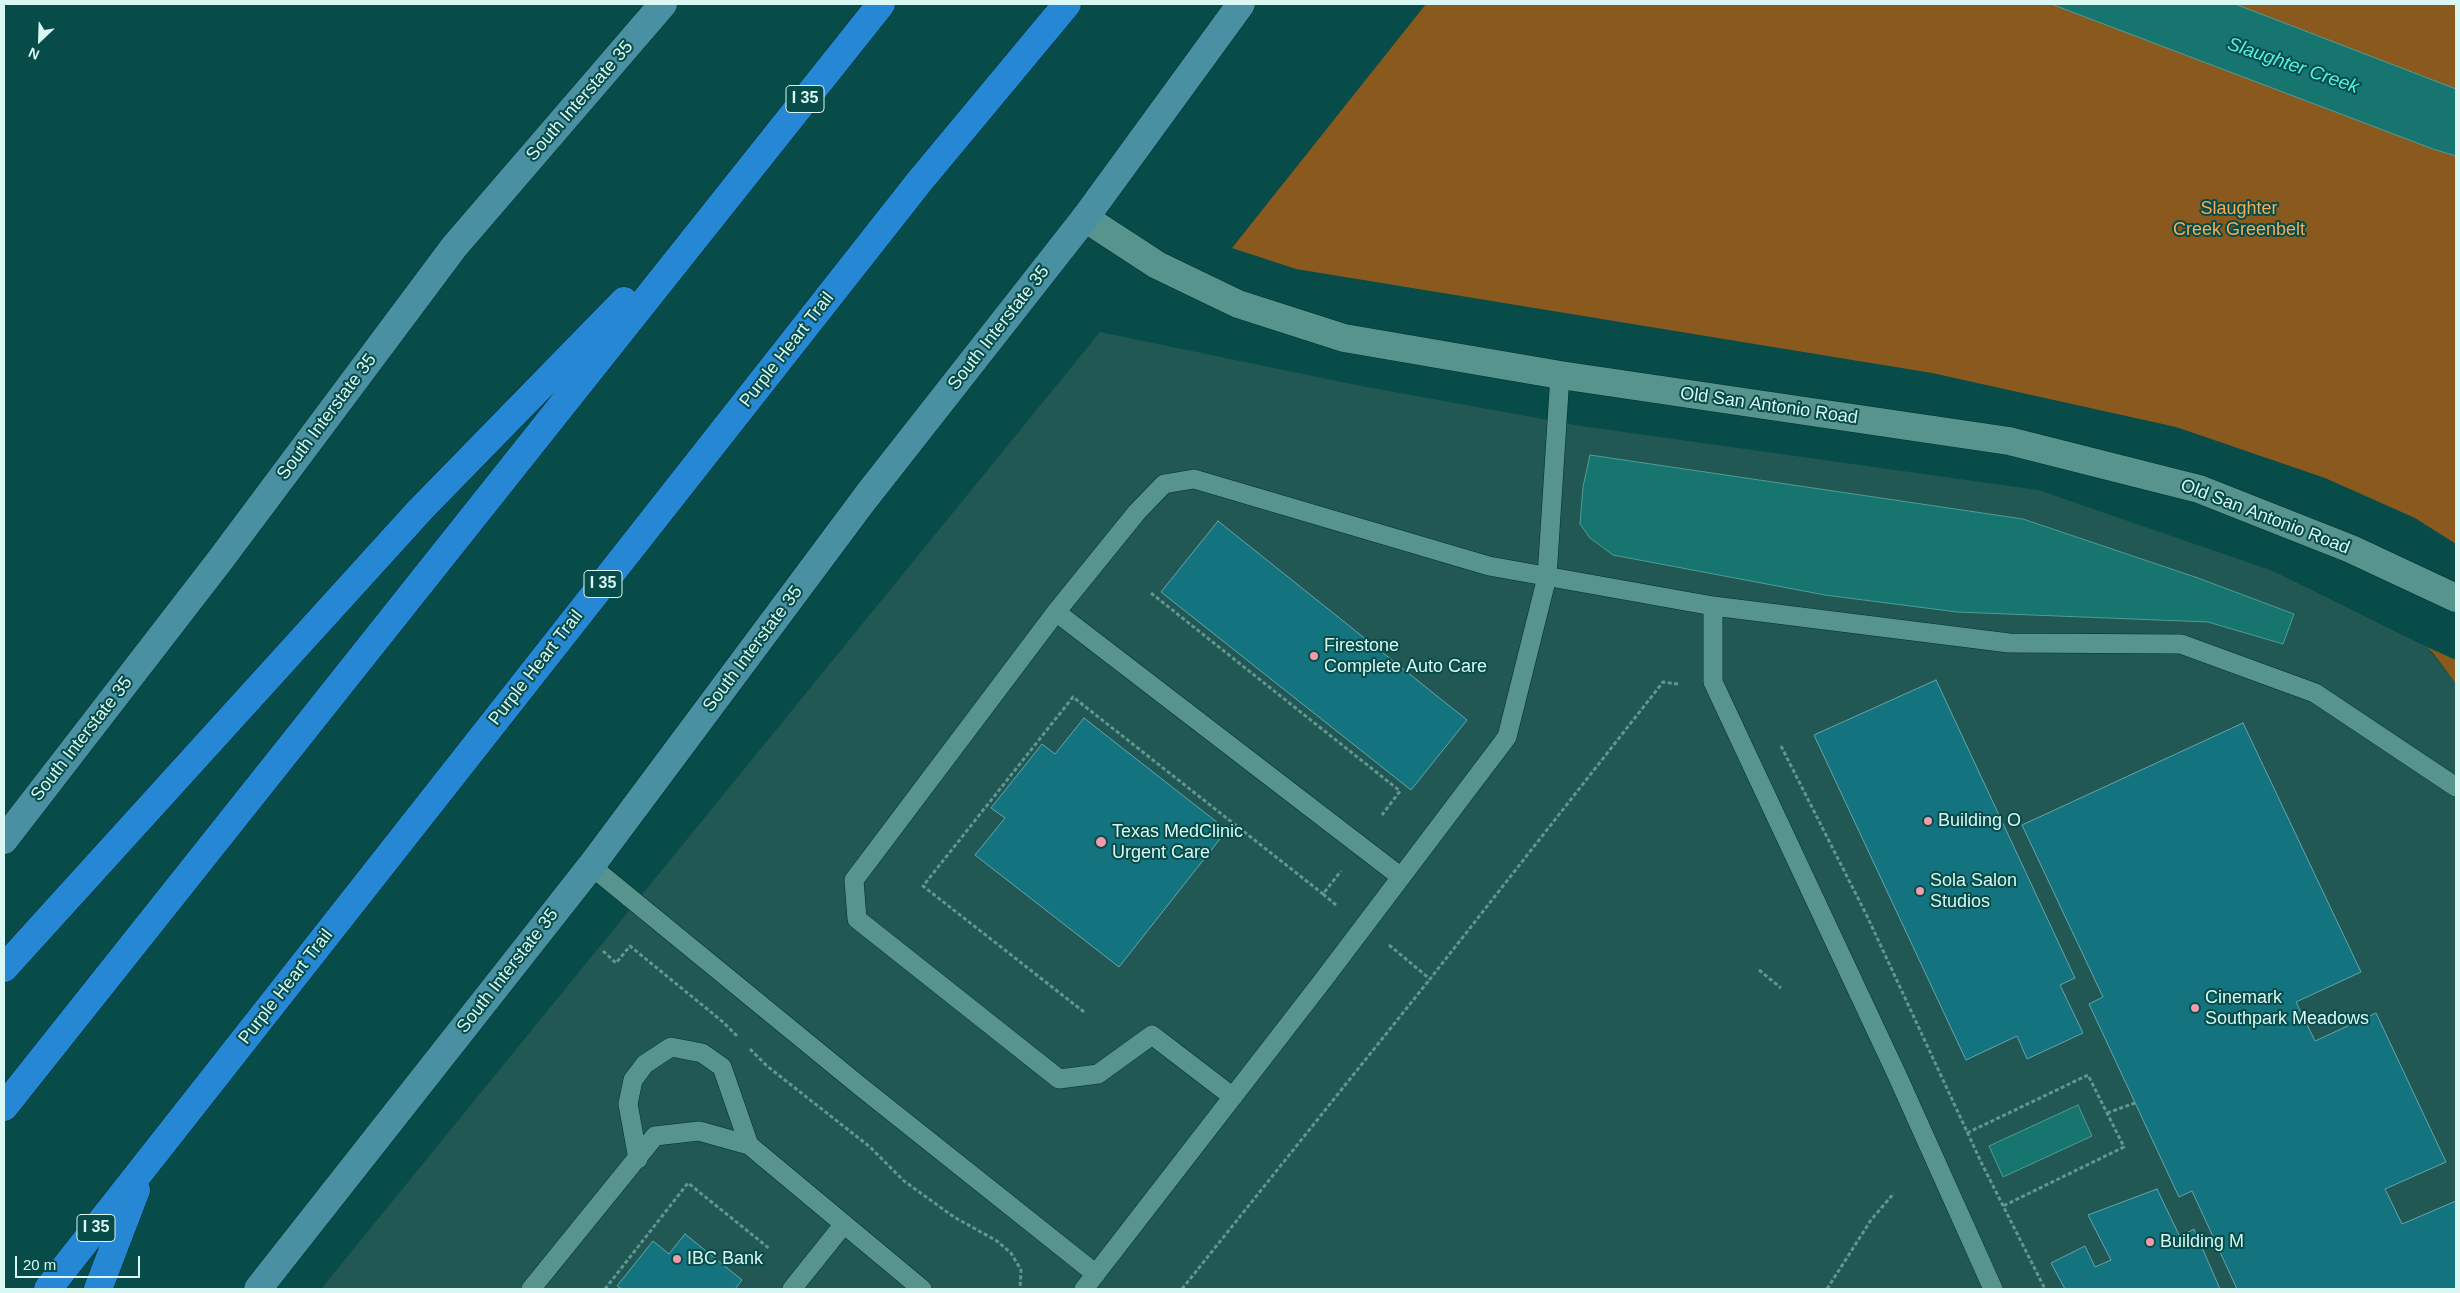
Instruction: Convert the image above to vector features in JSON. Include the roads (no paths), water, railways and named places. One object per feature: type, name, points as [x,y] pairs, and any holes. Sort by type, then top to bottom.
[{"type":"highway","name":"I 35","points":[[4,1107],[728,194],[881,4]]},
{"type":"highway","name":"Purple Heart Trail","points":[[48,1289],[912,190],[1067,4]]},
{"type":"highway","points":[[4,968],[420,510],[728,194]]},
{"type":"highway","points":[[98,1289],[144,1167]]},
{"type":"main road","name":"South Interstate 35","points":[[4,840],[221,559],[454,247],[663,4]]},
{"type":"main road","name":"South Interstate 35","points":[[258,1289],[591,866],[866,498],[1085,218],[1241,4]]},
{"type":"street","name":"Old San Antonio Road","points":[[1085,218],[1156,264],[1238,304],[1344,338],[1560,375],[2009,440],[2199,489],[2352,549],[2456,598]]},
{"type":"lane","points":[[1084,1289],[1507,737],[1547,578],[1560,375]]},
{"type":"lane","points":[[1233,1097],[1152,1035],[1098,1074],[1059,1078],[857,919],[854,880],[1056,612],[1137,512],[1164,484],[1194,479],[1489,566],[1547,578],[1713,606],[2009,643],[2181,644],[2315,693],[2456,787]]},
{"type":"lane","points":[[1713,606],[1713,682],[1905,1092],[1993,1289]]},
{"type":"lane","points":[[1056,612],[1401,877]]},
{"type":"lane","points":[[591,866],[845,1075],[1096,1274]]},
{"type":"lane","points":[[638,1159],[628,1104],[633,1080],[645,1064],[671,1047],[702,1053],[722,1067],[749,1145]]},
{"type":"lane","points":[[532,1289],[655,1136],[699,1132],[749,1145],[922,1289]]},
{"type":"lane","points":[[792,1289],[844,1224]]},
{"type":"water","name":"Slaughter Creek","points":[[2051,4],[2235,4],[2456,89],[2456,156],[2433,149]]},
{"type":"water","points":[[1590,455],[2023,519],[2198,578],[2294,614],[2283,644],[2208,622],[1957,612],[1825,595],[1613,555],[1590,538],[1580,524],[1583,487]]},
{"type":"water","points":[[2078,1105],[2092,1136],[2003,1177],[1989,1146]]},
{"type":"place","name":"Firestone Complete Auto Care","points":[[1314,656]]},
{"type":"place","name":"Building O","points":[[1928,821]]},
{"type":"place","name":"Texas MedClinic Urgent Care","points":[[1101,842]]},
{"type":"place","name":"Sola Salon Studios","points":[[1920,891]]},
{"type":"place","name":"Cinemark Southpark Meadows","points":[[2195,1008]]},
{"type":"place","name":"Building M","points":[[2150,1242]]},
{"type":"place","name":"IBC Bank","points":[[677,1259]]},
{"type":"park label","name":"Slaughter Creek Greenbelt","points":[[2239,219]]}]
